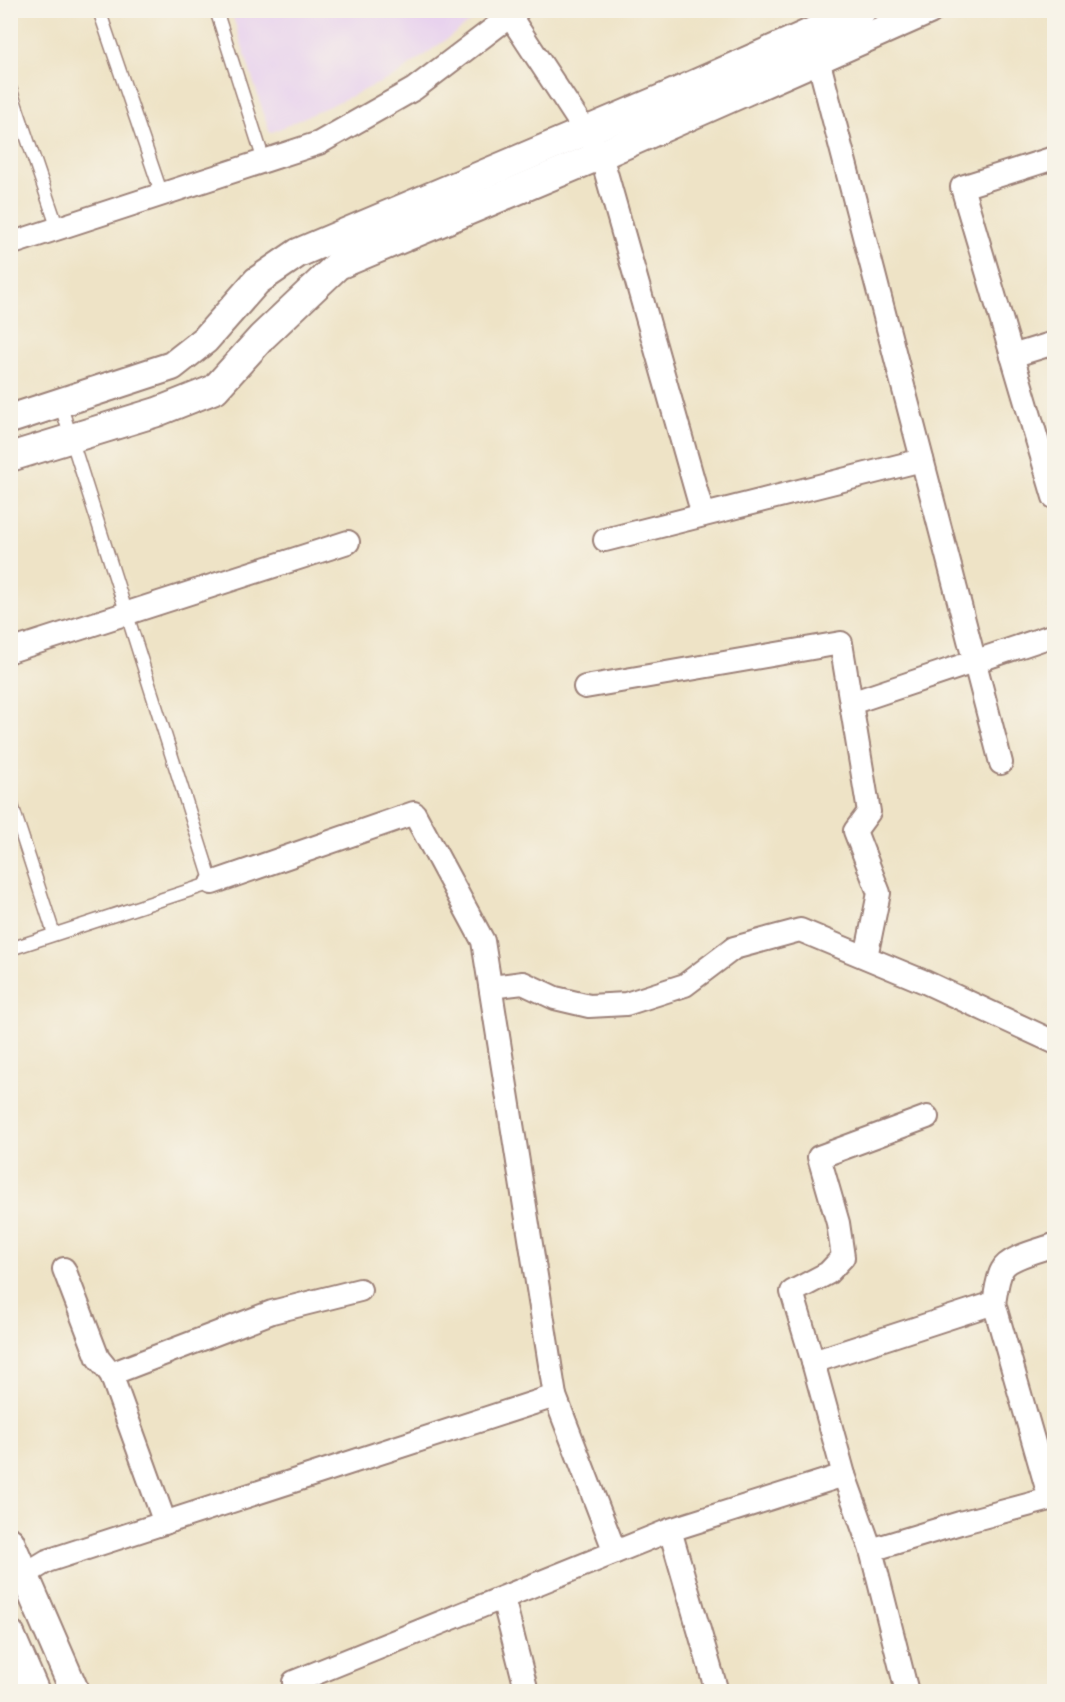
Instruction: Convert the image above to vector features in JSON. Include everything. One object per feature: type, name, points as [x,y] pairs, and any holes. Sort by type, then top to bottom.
[{"type":"street","points":[[10,419],[172,366],[205,340],[257,281],[298,253],[862,10]]},
{"type":"street","points":[[10,457],[157,412],[214,389],[262,337],[338,265],[601,155],[929,10]]},
{"type":"street","points":[[10,244],[319,143],[414,89],[511,12],[601,155],[702,515]]},
{"type":"street","points":[[818,59],[1001,763]]},
{"type":"street","points":[[1054,158],[962,187],[1054,497]]},
{"type":"street","points":[[1012,356],[1054,343]]},
{"type":"street","points":[[605,540],[921,460]]},
{"type":"street","points":[[10,651],[348,542]]},
{"type":"street","points":[[852,704],[1054,635]]},
{"type":"street","points":[[585,687],[841,643],[869,812],[855,831],[879,893],[866,957]]},
{"type":"street","points":[[212,884],[414,813],[483,940],[555,1396],[615,1552]]},
{"type":"street","points":[[491,987],[524,983],[555,998],[589,1006],[626,1004],[685,985],[734,948],[800,930],[925,982],[1054,1042]]},
{"type":"street","points":[[908,1692],[871,1550],[844,1475],[792,1292],[828,1273],[843,1257],[838,1223],[819,1157],[927,1118]]},
{"type":"street","points":[[871,1550],[960,1522],[1052,1506],[994,1304],[1001,1270],[1007,1263],[1054,1245]]},
{"type":"street","points":[[64,1269],[98,1358],[111,1374],[165,1523]]},
{"type":"street","points":[[111,1374],[272,1312],[360,1290]]},
{"type":"street","points":[[813,1362],[994,1304]]},
{"type":"street","points":[[24,1575],[47,1562],[555,1396]]},
{"type":"street","points":[[297,1692],[294,1682],[670,1530],[844,1475]]},
{"type":"street","points":[[670,1530],[717,1692]]},
{"type":"street","points":[[10,1542],[75,1692]]},
{"type":"street","points":[[503,1598],[527,1692]]},
{"type":"street","points":[[10,1634],[35,1692]]},
{"type":"lane","points":[[99,10],[162,195]]},
{"type":"lane","points":[[216,10],[264,161]]},
{"type":"lane","points":[[10,88],[16,122],[58,229]]},
{"type":"lane","points":[[10,949],[212,884],[60,403]]},
{"type":"lane","points":[[10,799],[15,825],[54,934]]},
{"type":"shaded area","points":[[231,10],[486,11],[395,76],[270,133]]}]
